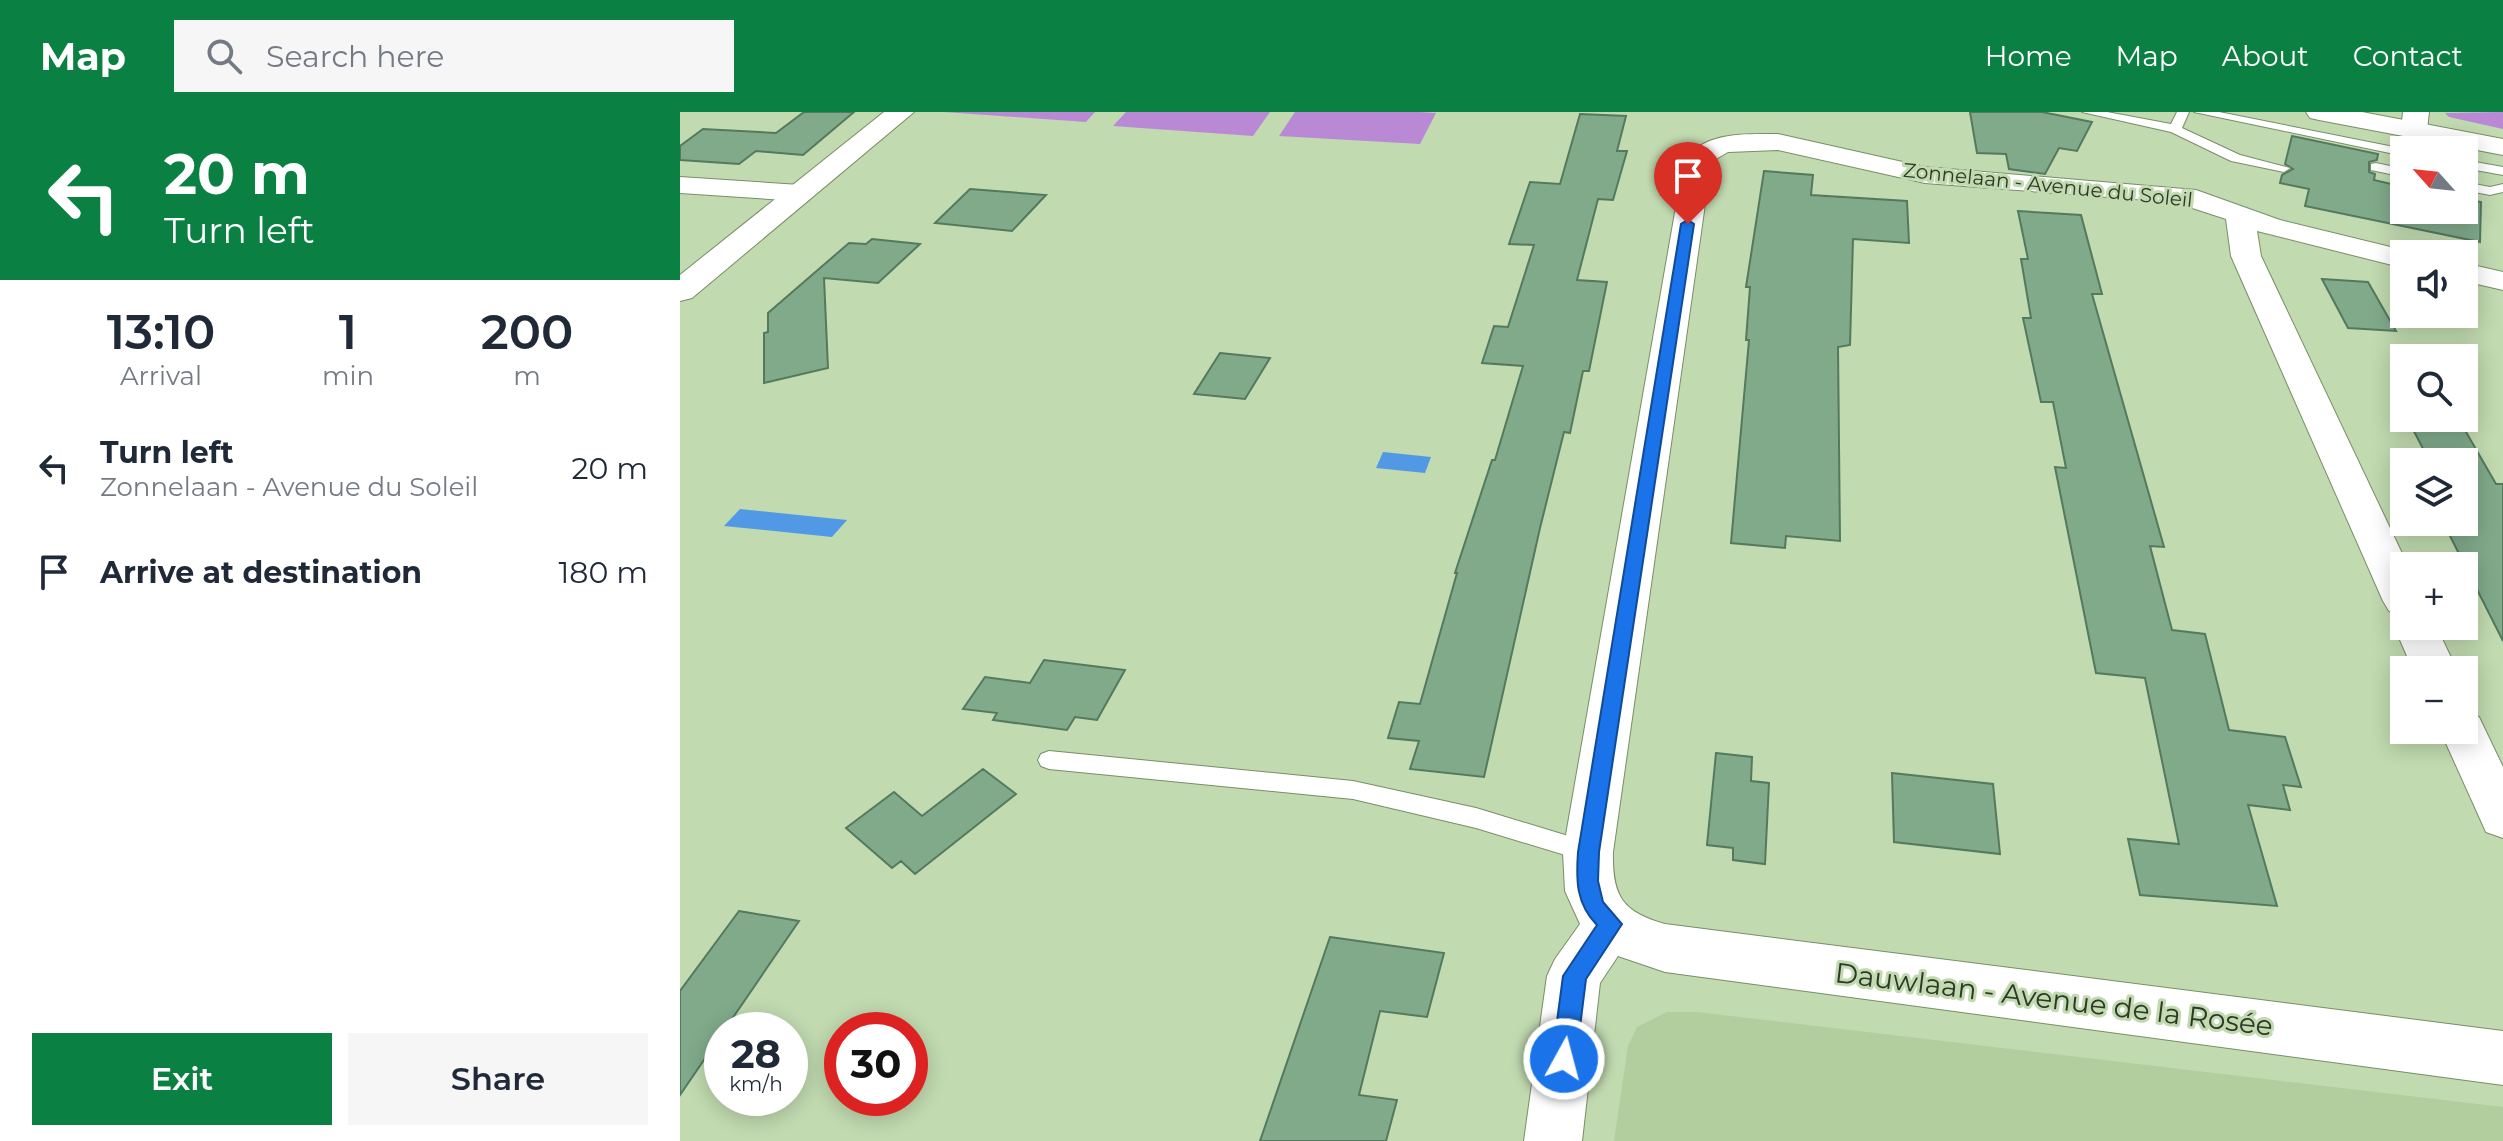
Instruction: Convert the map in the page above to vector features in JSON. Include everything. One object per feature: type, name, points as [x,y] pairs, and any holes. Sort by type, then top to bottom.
[{"type":"street","points":[[680,291],[901,112]]},
{"type":"street","points":[[2319,112],[2503,147]]},
{"type":"street","name":"Zonnelaan - Avenue du Soleil","points":[[1610,924],[1594,907],[1587,881],[1588,852],[1698,161],[1704,152],[1723,145],[1765,142],[1794,144],[1864,164],[1924,175],[2174,194],[2196,198],[2240,216]]},
{"type":"street","points":[[680,185],[800,193]]},
{"type":"street","points":[[2390,256],[2319,240],[2240,216],[2246,256],[2390,570]]},
{"type":"street","points":[[2478,275],[2503,281]]},
{"type":"street","points":[[2469,744],[2503,818]]},
{"type":"street","points":[[1553,1141],[1574,976],[1610,924]]},
{"type":"street","name":"Dauwlaan - Avenue de la Rosée","points":[[1610,924],[1638,940],[1665,948],[2503,1058]]},
{"type":"lane","points":[[2088,112],[2175,129],[2236,158],[2284,168]]},
{"type":"lane","points":[[2175,129],[2183,112]]},
{"type":"lane","points":[[2200,112],[2241,121],[2412,131]]},
{"type":"lane","points":[[2241,121],[2257,134]]},
{"type":"lane","points":[[2376,167],[2390,170]]},
{"type":"lane","points":[[2478,167],[2503,171]]},
{"type":"lane","points":[[2478,189],[2490,191],[2503,188]]},
{"type":"lane","points":[[2480,207],[2503,196]]},
{"type":"lane","points":[[1049,760],[1353,790],[1476,818],[1588,852]]},
{"type":"shaded area","points":[[944,112],[1095,112],[1086,122]]},
{"type":"shaded area","points":[[1126,112],[1270,112],[1253,136],[1113,126]]},
{"type":"shaded area","points":[[1295,112],[1436,113],[1420,144],[1279,136]]},
{"type":"shaded area","points":[[2503,112],[2503,129],[2449,117],[2445,113]]},
{"type":"shaded area","points":[[1667,1012],[1697,1012],[2503,1107],[2503,1141],[1614,1141],[1628,1046],[1637,1027]]},
{"type":"water","points":[[1383,452],[1431,457],[1425,473],[1376,468]]},
{"type":"water","points":[[740,509],[847,520],[832,537],[724,526]]},
{"type":"building","points":[[804,112],[854,112],[803,155],[756,151],[739,164],[680,160],[680,146],[703,129],[776,133]]},
{"type":"building","points":[[1970,112],[2042,112],[2092,122],[2077,151],[2059,148],[2045,174],[2009,169],[2006,154],[1977,153]]},
{"type":"building","points":[[1580,114],[1626,116],[1617,151],[1627,151],[1613,200],[1598,199],[1577,280],[1607,282],[1589,371],[1583,371],[1570,433],[1564,432],[1540,528],[1484,777],[1410,769],[1419,741],[1388,738],[1399,702],[1420,704],[1455,573],[1492,460],[1495,460],[1523,366],[1482,363],[1494,326],[1508,327],[1534,245],[1509,244],[1530,182],[1560,184]]},
{"type":"building","points":[[2292,136],[2378,154],[2377,160],[2369,162],[2369,172],[2375,174],[2374,180],[2390,184],[2390,223],[2305,206],[2309,189],[2280,183],[2282,175],[2293,169],[2285,164]]},
{"type":"building","points":[[1764,171],[1813,175],[1811,195],[1907,201],[1909,243],[1853,239],[1850,345],[1838,347],[1840,541],[1786,536],[1785,548],[1731,543],[1749,340],[1746,340],[1750,287],[1746,287]]},
{"type":"building","points":[[970,189],[1046,195],[1012,231],[935,223]]},
{"type":"building","points":[[2478,201],[2481,202],[2480,242],[2392,224],[2478,224]]},
{"type":"building","points":[[2018,211],[2081,215],[2102,294],[2092,294],[2164,547],[2150,546],[2172,630],[2205,634],[2229,730],[2285,737],[2301,787],[2283,785],[2290,810],[2248,805],[2277,906],[2140,895],[2128,839],[2179,844],[2145,678],[2096,673],[2055,467],[2066,468],[2053,402],[2041,402],[2023,318],[2031,318],[2021,259],[2028,259]]},
{"type":"building","points":[[872,239],[920,244],[878,283],[824,278],[828,368],[764,383],[764,333],[768,332],[768,313],[849,243],[866,244]]},
{"type":"building","points":[[2322,279],[2368,282],[2390,320],[2390,328],[2396,331],[2348,328]]},
{"type":"building","points":[[1220,353],[1270,358],[1245,399],[1194,394]]},
{"type":"building","points":[[2414,432],[2466,432],[2475,448],[2423,448]]},
{"type":"building","points":[[2478,453],[2496,484],[2503,484],[2503,641],[2478,591],[2478,552],[2458,552],[2450,536],[2478,536]]},
{"type":"building","points":[[1044,660],[1125,670],[1097,720],[1075,717],[1067,730],[993,720],[997,713],[963,709],[985,677],[1030,683]]},
{"type":"building","points":[[1716,753],[1752,757],[1751,781],[1769,783],[1765,864],[1733,860],[1733,848],[1707,845]]},
{"type":"building","points":[[983,769],[1016,794],[915,874],[901,861],[892,868],[846,828],[894,792],[922,816]]},
{"type":"building","points":[[1892,773],[1993,784],[2000,854],[1894,842]]},
{"type":"building","points":[[739,911],[799,921],[737,1012],[704,1012],[704,1060],[680,1095],[680,991]]},
{"type":"building","points":[[1330,937],[1444,953],[1427,1017],[1380,1011],[1359,1095],[1397,1100],[1386,1141],[1260,1141]]},
{"type":"route","points":[[1564,1059],[1574,976],[1610,924],[1594,907],[1587,881],[1588,852],[1688,224]]}]
